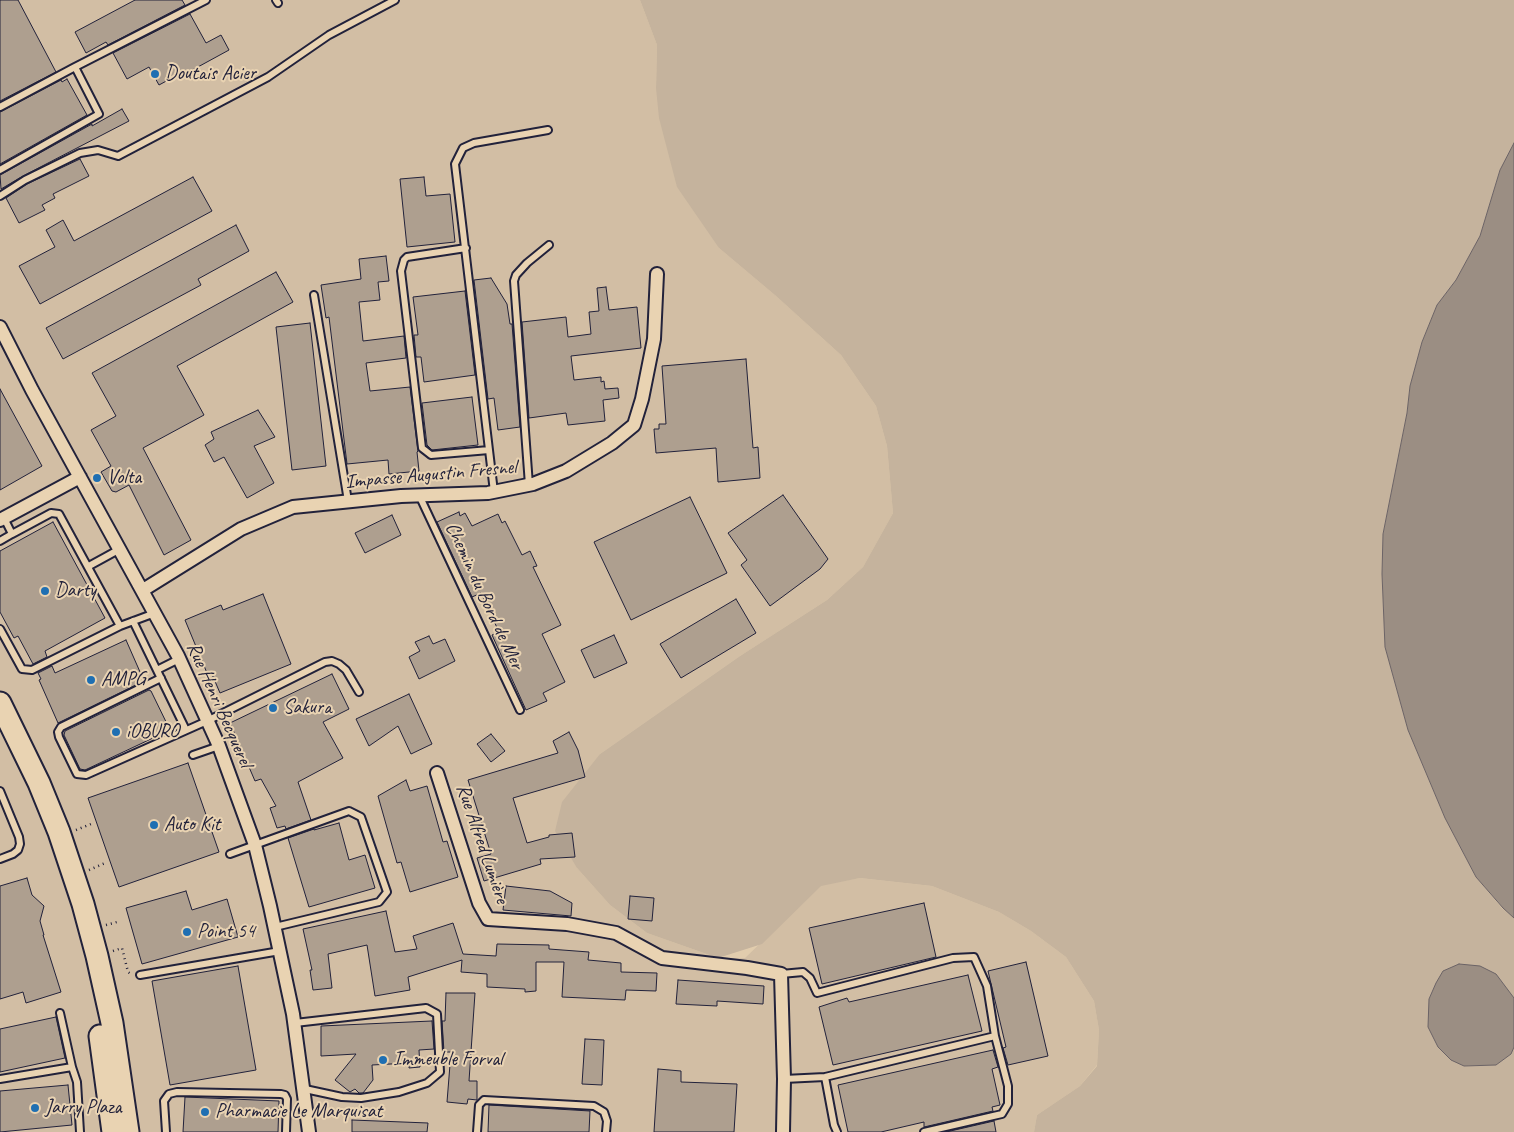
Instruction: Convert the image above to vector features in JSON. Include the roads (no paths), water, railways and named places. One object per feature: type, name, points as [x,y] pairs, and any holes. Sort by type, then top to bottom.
[{"type":"main road","points":[[0,703],[39,783],[60,836],[83,904],[97,956],[115,1040],[128,1132]]},
{"type":"main road","points":[[0,733],[22,776],[48,841],[69,904],[87,968],[98,1023],[113,1132]]},
{"type":"street","name":"Impasse Augustin Fresnel","points":[[143,590],[241,529],[293,507],[419,495],[494,492],[529,485],[566,471],[612,442],[634,425],[642,399],[654,339],[657,274]]},
{"type":"street","name":"Rue Henri Becquerel","points":[[0,327],[143,590],[179,659],[219,746],[255,845],[275,928],[295,1023],[310,1132]]},
{"type":"street","points":[[2,519],[80,477]]},
{"type":"street","name":"Rue Alfred Lumière","points":[[437,773],[479,903],[488,918],[567,924],[616,933],[662,958],[781,974]]},
{"type":"street","points":[[781,974],[784,1079],[783,1132]]},
{"type":"lane","points":[[0,107],[206,0]]},
{"type":"lane","points":[[0,196],[25,180],[80,154],[98,150],[118,156],[261,81],[329,35],[395,0]]},
{"type":"lane","points":[[0,170],[99,114],[75,67]]},
{"type":"lane","points":[[494,492],[455,164],[463,148],[474,143],[548,130]]},
{"type":"lane","points":[[529,485],[514,281],[516,275],[527,263],[549,245]]},
{"type":"lane","points":[[466,248],[407,257],[404,260],[401,271],[422,448],[431,456],[489,450]]},
{"type":"lane","points":[[314,295],[348,501]]},
{"type":"lane","name":"Chemin du Bord de Mer","points":[[419,495],[520,710]]},
{"type":"lane","points":[[0,540],[51,513],[59,514],[120,626]]},
{"type":"lane","points":[[2,519],[12,534]]},
{"type":"lane","points":[[89,566],[120,549]]},
{"type":"lane","points":[[0,629],[22,669],[32,670],[120,626],[155,614]]},
{"type":"lane","points":[[133,621],[186,730]]},
{"type":"lane","points":[[157,670],[179,659]]},
{"type":"lane","points":[[161,678],[61,726],[58,732],[77,774],[86,775],[207,721],[325,662],[332,661],[346,670],[359,692]]},
{"type":"lane","points":[[193,755],[219,746]]},
{"type":"lane","points":[[0,791],[19,837],[20,844],[18,850],[13,854],[0,859]]},
{"type":"lane","points":[[230,854],[349,811],[361,817],[387,892],[379,902],[275,928]]},
{"type":"lane","points":[[140,976],[280,951]]},
{"type":"lane","points":[[781,974],[803,972],[810,978],[817,992],[953,958],[974,957],[987,986],[995,1036],[1008,1086],[1008,1104],[1002,1114],[924,1132]]},
{"type":"lane","points":[[295,1023],[426,1008],[436,1014],[440,1072],[427,1084],[399,1092],[361,1098],[342,1097],[305,1089]]},
{"type":"lane","points":[[60,1012],[77,1082],[80,1132]]},
{"type":"lane","points":[[784,1079],[825,1077],[995,1036]]},
{"type":"lane","points":[[0,1079],[72,1067]]},
{"type":"lane","points":[[825,1077],[837,1132]]},
{"type":"lane","points":[[166,1132],[164,1100],[169,1094],[177,1092],[284,1095],[286,1099],[286,1132]]},
{"type":"lane","points":[[477,1132],[479,1105],[484,1100],[594,1106],[604,1112],[607,1121],[606,1132]]},
{"type":"place","name":"Doutais Acier","points":[[155,74]]},
{"type":"place","name":"Volta","points":[[97,478]]},
{"type":"place","name":"Darty","points":[[45,591]]},
{"type":"place","name":"AMPG","points":[[91,680]]},
{"type":"place","name":"Sakura","points":[[273,708]]},
{"type":"place","name":"iOBURO","points":[[116,732]]},
{"type":"place","name":"Auto Kit","points":[[154,825]]},
{"type":"place","name":"Point 54","points":[[187,932]]},
{"type":"place","name":"Immeuble Forval","points":[[383,1060]]},
{"type":"place","name":"Jarry Plaza","points":[[35,1108]]},
{"type":"place","name":"Pharmacie Le Marquisat","points":[[205,1112]]}]
